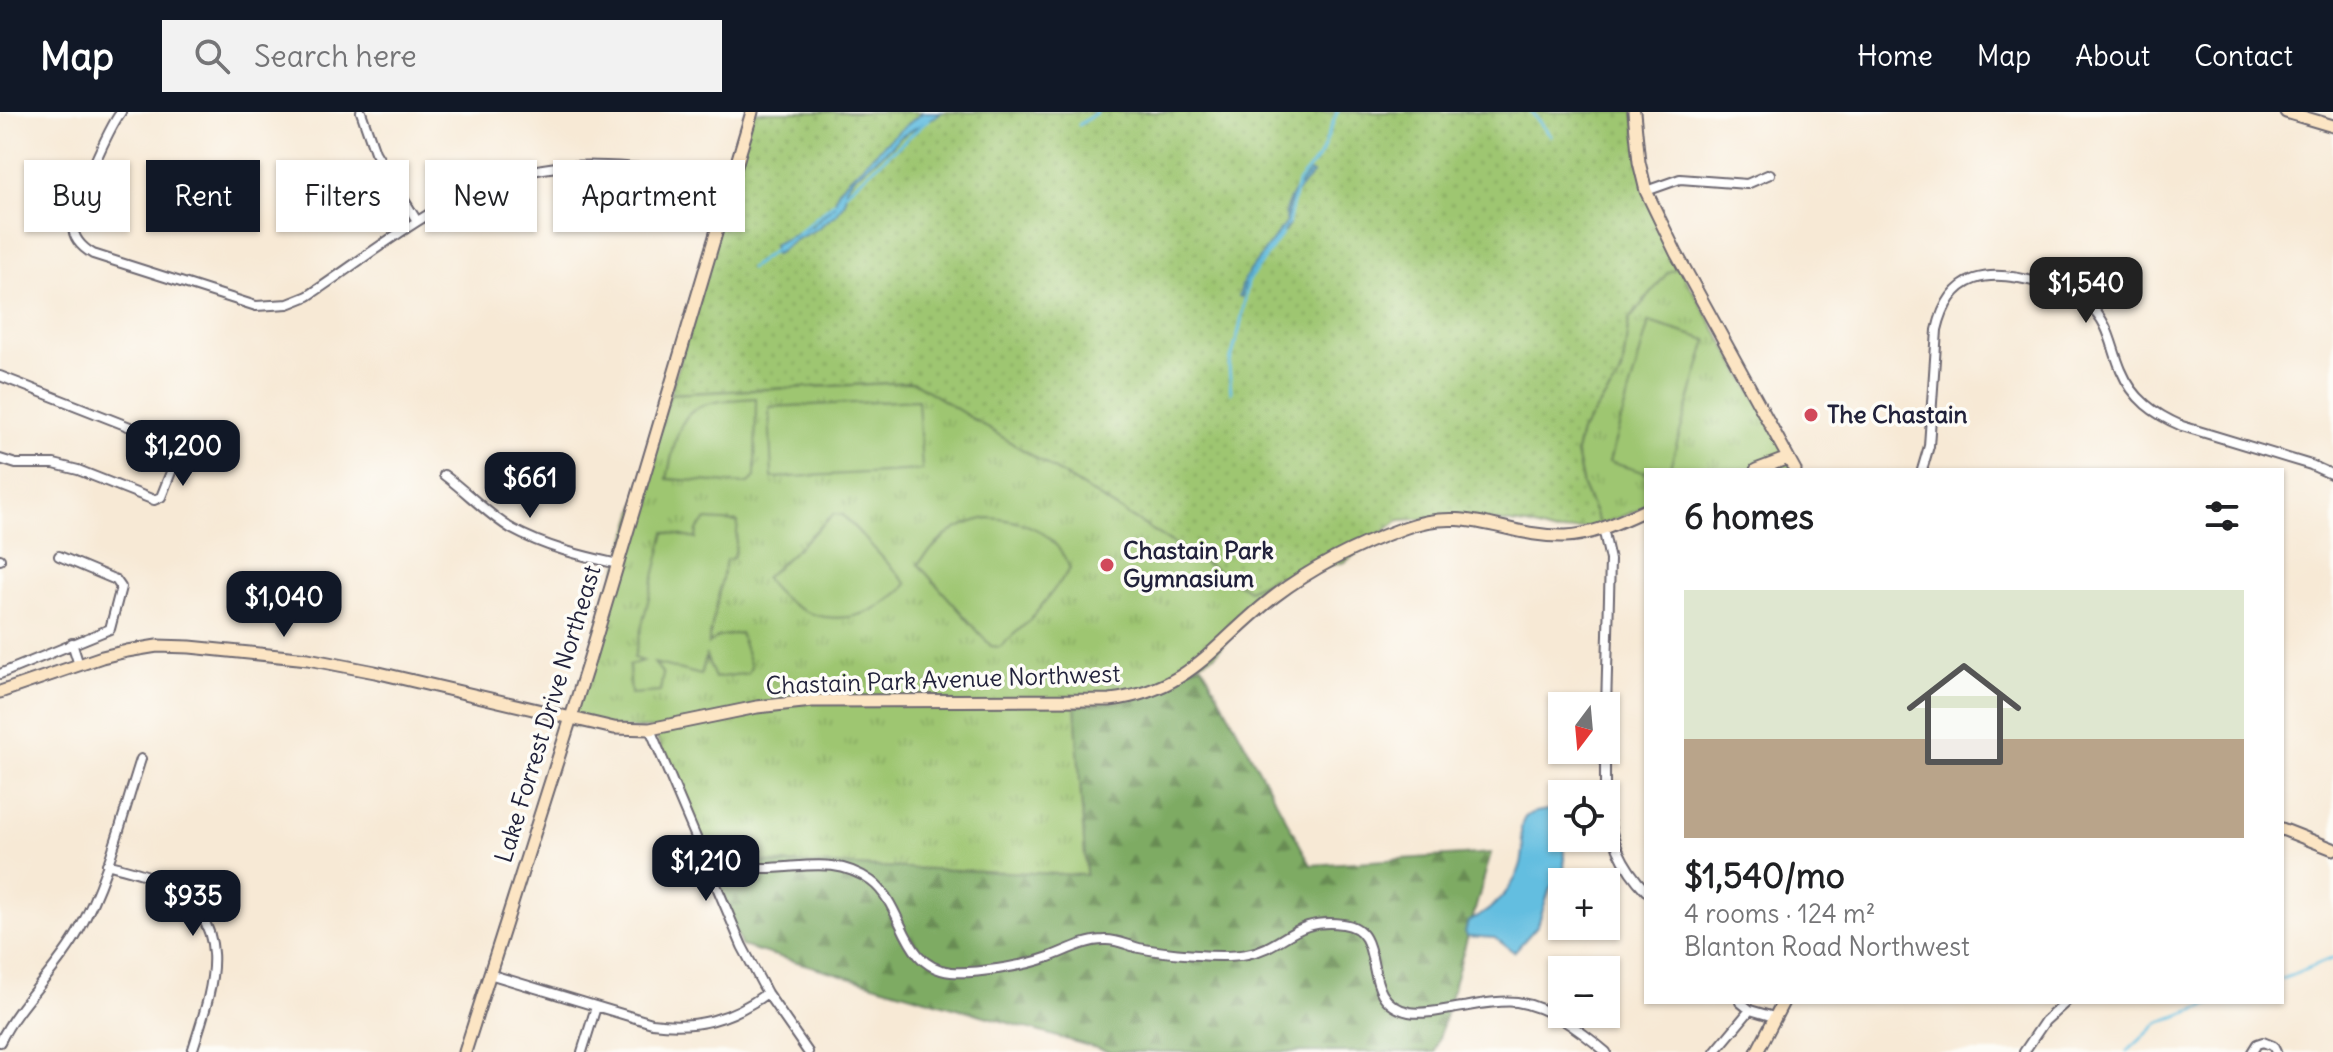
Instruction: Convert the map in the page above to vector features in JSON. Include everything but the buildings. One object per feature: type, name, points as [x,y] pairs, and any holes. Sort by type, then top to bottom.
[{"type":"street","points":[[121,112],[107,136],[75,215],[76,238],[93,254],[243,303],[268,307],[288,304],[308,296],[417,221],[478,187],[553,168]]},
{"type":"street","points":[[361,112],[375,152],[417,221]]},
{"type":"street","name":"Lake Forrest Drive Northeast","points":[[737,160],[752,112]]},
{"type":"street","points":[[1634,112],[1639,162],[1646,191],[1676,253],[1794,468]]},
{"type":"street","points":[[2286,112],[2333,126]]},
{"type":"street","points":[[1646,191],[1680,179],[1747,184],[1770,174]]},
{"type":"street","name":"Lake Forrest Drive Northeast","points":[[465,1052],[618,564],[716,232]]},
{"type":"street","points":[[1923,468],[1929,446],[1937,330],[1941,313],[1962,285],[1979,276],[1996,273],[2062,289],[2089,305],[2108,330],[2120,368],[2130,386],[2145,404],[2164,418],[2311,465],[2333,475]]},
{"type":"street","points":[[0,376],[181,447],[161,497],[154,500],[78,470],[54,464],[16,464],[0,459]]},
{"type":"street","points":[[1761,468],[1788,458]]},
{"type":"street","points":[[444,475],[510,528],[538,542],[618,564]]},
{"type":"street","name":"Chastain Park Avenue Northwest","points":[[0,692],[118,653],[157,646],[265,654],[375,672],[614,728],[650,729],[757,707],[812,701],[1110,700],[1155,690],[1191,671],[1258,609],[1300,579],[1404,528],[1429,521],[1455,519],[1555,536],[1579,535],[1644,511]]},
{"type":"street","points":[[1603,528],[1610,560],[1606,692]]},
{"type":"street","points":[[0,674],[110,629],[121,587],[116,580],[59,556]]},
{"type":"street","points":[[72,643],[79,665]]},
{"type":"street","points":[[650,729],[742,946],[767,993],[808,1052]]},
{"type":"street","points":[[0,1042],[17,1012],[77,935],[107,864],[141,759]]},
{"type":"street","points":[[2284,830],[2333,849]]},
{"type":"street","points":[[1619,852],[1644,889]]},
{"type":"street","points":[[706,861],[760,868],[825,863],[854,870],[886,896],[917,955],[931,966],[950,972],[1028,964],[1103,940],[1148,950],[1242,955],[1263,950],[1306,926],[1348,924],[1360,930],[1368,940],[1378,986],[1386,999],[1398,1008],[1419,1013],[1516,1002],[1547,1012],[1606,1052]]},
{"type":"street","points":[[107,864],[153,878],[178,891],[207,929],[214,977],[192,1052]]},
{"type":"street","points":[[489,974],[652,1023],[689,1026],[730,1016],[767,993]]},
{"type":"street","points":[[1742,1004],[1750,1010],[1774,1017]]},
{"type":"street","points":[[1757,1052],[1782,1004]]},
{"type":"street","points":[[2024,1052],[2045,1021],[2064,1004]]},
{"type":"street","points":[[582,1052],[596,1007]]},
{"type":"street","points":[[1715,1052],[1750,1010]]},
{"type":"street","points":[[2252,1052],[2257,1044],[2263,1042],[2273,1046],[2276,1052]]},
{"type":"green space","points":[[752,112],[1634,112],[1645,171],[1679,267],[1629,320],[1622,373],[1581,432],[1576,453],[1583,486],[1600,525],[1556,533],[1527,525],[1462,517],[1399,520],[1345,562],[1273,578],[1249,590],[913,382],[670,394],[717,232],[745,232],[745,160],[738,160]]},
{"type":"green space","points":[[1679,267],[1797,468],[1644,468],[1644,508],[1600,525],[1583,486],[1576,452],[1581,432],[1622,373],[1629,320],[1668,272]]},
{"type":"green space","points":[[1649,322],[1707,340],[1670,468],[1644,468],[1644,472],[1609,462]]},
{"type":"green space","points":[[913,382],[1249,590],[1273,578],[1215,655],[1124,702],[1075,706],[1086,875],[709,860],[653,729],[570,726],[670,394]]},
{"type":"green space","points":[[756,398],[755,477],[748,484],[667,479],[677,437],[689,414],[713,402]]},
{"type":"green space","points":[[918,400],[922,470],[772,478],[769,407]]},
{"type":"green space","points":[[834,514],[843,515],[907,584],[873,610],[834,618],[815,615],[797,607],[780,595],[765,578]]},
{"type":"green space","points":[[987,518],[1014,521],[1038,530],[1056,545],[1070,569],[1031,619],[1000,647],[991,646],[918,564],[948,534]]},
{"type":"green space","points":[[706,520],[738,522],[735,553],[733,558],[726,560],[708,644],[718,637],[740,633],[751,667],[748,673],[715,678],[706,656],[701,675],[654,663],[663,674],[660,692],[631,694],[629,665],[643,661],[634,658],[665,532],[696,539],[697,530]]},
{"type":"green space","points":[[1202,665],[1311,865],[1491,853],[1435,1052],[1110,1052],[741,946],[709,860],[1086,875],[1075,705]]},
{"type":"water","points":[[923,112],[942,112],[899,138],[854,177],[846,188],[845,202],[836,214],[775,255],[773,245],[813,225],[834,205],[839,188]]},
{"type":"water","points":[[1310,172],[1313,174],[1291,202],[1289,225],[1246,283],[1242,297],[1239,296],[1244,279],[1286,222],[1292,194]]},
{"type":"water","points":[[1548,810],[1548,852],[1564,852],[1564,868],[1548,868],[1548,894],[1538,925],[1514,952],[1495,938],[1467,936],[1465,932],[1468,922],[1497,902],[1518,873],[1523,850],[1522,823],[1526,816]]},
{"type":"waterway","points":[[1079,125],[1097,112]]},
{"type":"waterway","points":[[1288,224],[1298,182],[1321,154],[1337,112]]},
{"type":"waterway","points":[[1531,112],[1551,136]]},
{"type":"waterway","points":[[844,194],[928,120]]},
{"type":"waterway","points":[[798,233],[835,202]]},
{"type":"waterway","points":[[1231,393],[1229,366],[1248,282],[1282,234]]},
{"type":"waterway","points":[[750,268],[776,249]]},
{"type":"waterway","points":[[2284,978],[2333,958]]},
{"type":"waterway","points":[[2127,1052],[2158,1023],[2210,1004]]},
{"type":"place","name":"The Chastain","points":[[1811,415]]},
{"type":"place","name":"Chastain Park Gymnasium","points":[[1107,565]]}]
